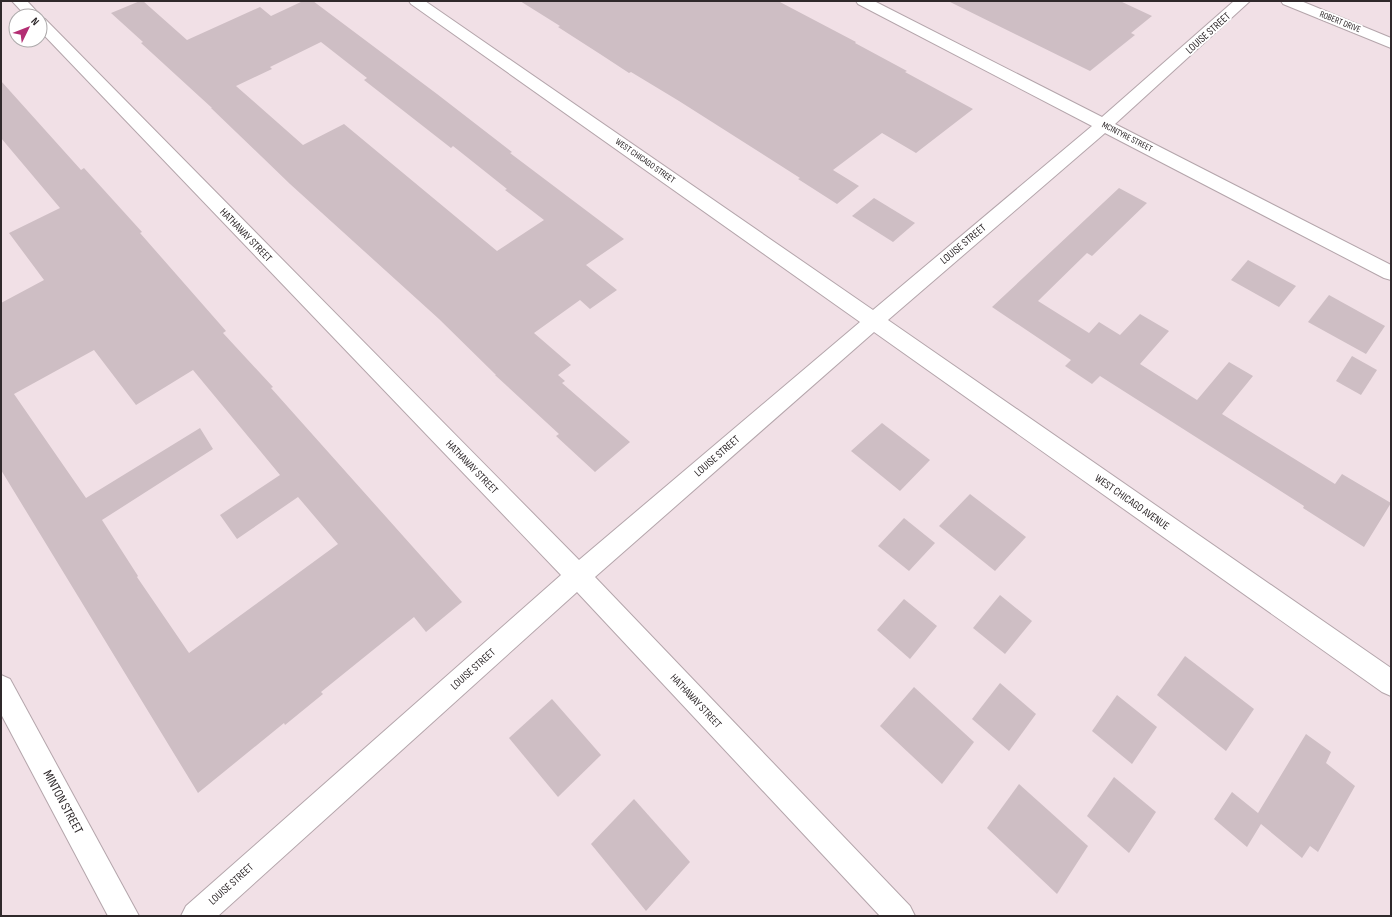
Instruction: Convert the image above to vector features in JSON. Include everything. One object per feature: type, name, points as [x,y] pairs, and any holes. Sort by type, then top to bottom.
[{"type":"street","name":"WEST CHICAGO STREET","points":[[416,1],[873,321]]},
{"type":"street","name":"MCINTYRE STREET","points":[[863,1],[1391,273]]},
{"type":"street","name":"LOUISE STREET","points":[[196,916],[578,576],[1103,125],[1244,1]]},
{"type":"street","name":"ROBERT DRIVE","points":[[1288,1],[1391,43]]},
{"type":"street","name":"HATHAWAY STREET","points":[[48,30],[578,576],[900,916]]},
{"type":"street","name":"WEST CHICAGO AVENUE","points":[[873,321],[1391,683]]},
{"type":"street","name":"MINTON STREET","points":[[1,688],[124,916]]},
{"type":"building","points":[[143,1],[187,40],[260,7],[271,16],[303,1],[313,1],[437,94],[512,152],[510,153],[624,239],[586,265],[617,290],[590,309],[580,300],[534,333],[571,365],[558,375],[565,381],[562,383],[630,442],[595,472],[556,436],[559,434],[495,375],[439,319],[290,184],[111,13]],"holes":[[[321,42],[367,78],[364,80],[451,148],[453,146],[507,189],[505,190],[544,220],[497,251],[344,124],[303,145],[236,86],[272,69],[270,67]]]},
{"type":"building","points":[[520,1],[778,1],[856,42],[855,43],[907,71],[905,72],[973,109],[916,153],[882,133],[833,170],[859,186],[837,204],[798,179],[800,178],[679,101],[631,72],[629,73]]},
{"type":"building","points":[[948,1],[1120,1],[1152,16],[1131,33],[1135,35],[1090,71]]},
{"type":"building","points":[[1,81],[81,170],[84,168],[142,232],[140,233],[226,331],[223,333],[273,387],[271,388],[462,602],[426,632],[414,617],[321,692],[323,694],[285,725],[284,723],[198,793],[1,470],[1,303],[44,280],[9,233],[60,208],[1,138]],"holes":[[[94,350],[136,405],[193,370],[280,475],[220,515],[237,539],[298,497],[338,544],[189,653],[137,577],[138,576],[102,520],[213,449],[200,428],[86,498],[14,394]]]},
{"type":"building","points":[[1119,188],[1147,203],[1092,256],[1087,253],[1038,301],[1089,333],[1099,322],[1120,335],[1140,314],[1169,331],[1140,364],[1197,400],[1229,362],[1253,376],[1222,414],[1335,484],[1342,474],[1391,503],[1364,547],[1303,508],[1304,506],[1100,376],[1092,384],[1065,366],[1071,360],[992,307]]},
{"type":"building","points":[[874,198],[915,223],[893,242],[852,216]]},
{"type":"building","points":[[1248,260],[1296,286],[1279,307],[1231,280]]},
{"type":"building","points":[[1329,295],[1385,326],[1366,354],[1308,322]]},
{"type":"building","points":[[1352,356],[1377,370],[1361,395],[1336,381]]},
{"type":"building","points":[[882,423],[930,460],[900,491],[851,451]]},
{"type":"building","points":[[970,494],[1026,537],[995,571],[939,526]]},
{"type":"building","points":[[904,518],[935,543],[909,571],[878,546]]},
{"type":"building","points":[[1000,595],[1032,621],[1005,654],[973,628]]},
{"type":"building","points":[[904,599],[937,626],[910,659],[877,630]]},
{"type":"building","points":[[1185,656],[1254,709],[1226,751],[1157,695]]},
{"type":"building","points":[[1000,683],[1036,714],[1009,751],[972,719]]},
{"type":"building","points":[[914,687],[974,742],[942,784],[880,726]]},
{"type":"building","points":[[1117,695],[1157,727],[1132,764],[1092,731]]},
{"type":"building","points":[[552,699],[601,755],[558,797],[509,738]]},
{"type":"building","points":[[1306,734],[1331,752],[1326,763],[1355,786],[1318,852],[1310,846],[1302,858],[1261,824],[1247,847],[1214,819],[1232,792],[1258,813]]},
{"type":"building","points":[[1114,777],[1156,812],[1129,853],[1087,816]]},
{"type":"building","points":[[1019,784],[1088,846],[1057,894],[987,828]]},
{"type":"building","points":[[634,799],[690,862],[646,911],[591,844]]}]
